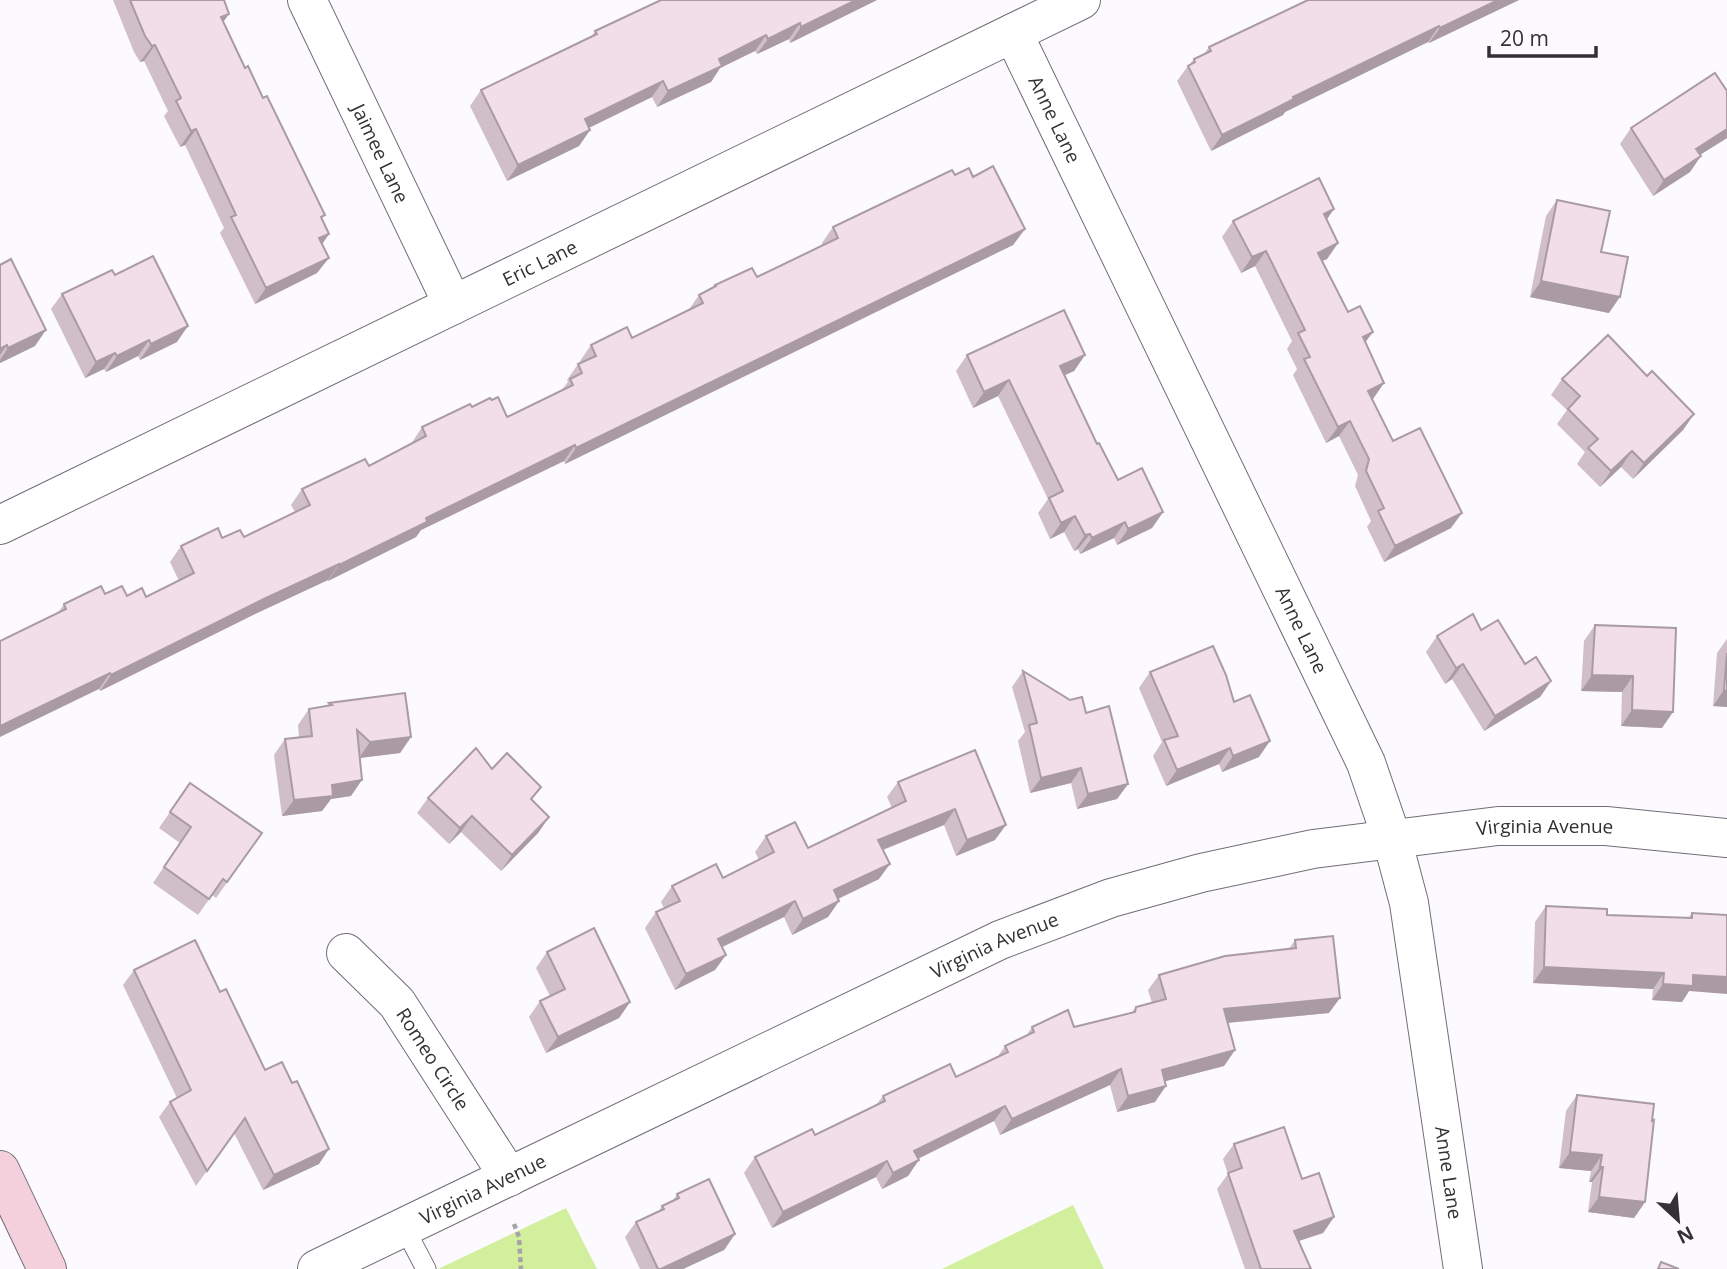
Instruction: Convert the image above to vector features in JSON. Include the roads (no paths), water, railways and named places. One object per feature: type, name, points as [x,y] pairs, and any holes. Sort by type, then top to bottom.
[{"type":"main road","points":[[0,1170],[47,1269]]},
{"type":"street","name":"Jaimee Lane","points":[[307,0],[453,305]]},
{"type":"street","name":"Eric Lane","points":[[0,525],[1080,0]]},
{"type":"street","name":"Anne Lane","points":[[1013,33],[1366,763],[1392,839],[1409,903],[1463,1269]]},
{"type":"street","name":"Virginia Avenue","points":[[317,1269],[1000,940],[1111,898],[1201,873],[1313,849],[1498,826],[1606,826],[1727,838]]},
{"type":"street","name":"Romeo Circle","points":[[345,953],[397,1003],[509,1177]]},
{"type":"lane","points":[[404,1227],[426,1269]]}]
